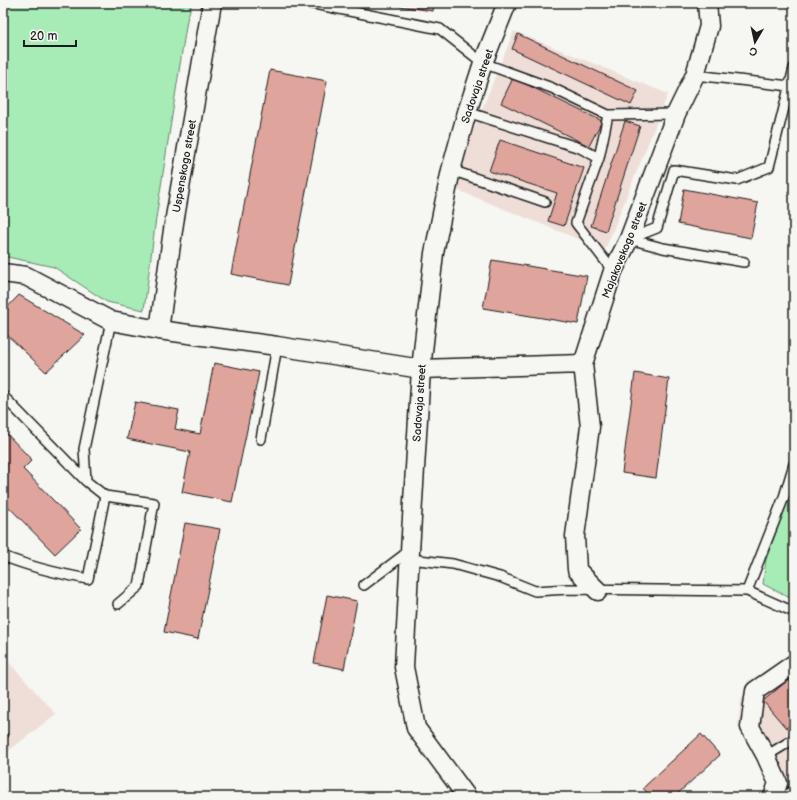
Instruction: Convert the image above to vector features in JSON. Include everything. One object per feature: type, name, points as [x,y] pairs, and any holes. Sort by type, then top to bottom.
[{"type":"street","name":"Uspenskogo street","points":[[159,330],[174,223],[212,3]]},
{"type":"street","name":"Sadovaja street","points":[[467,797],[416,728],[404,667],[421,369],[434,253],[451,170],[467,112],[483,63],[507,3]]},
{"type":"street","name":"Majakovskogo street","points":[[598,591],[577,570],[575,536],[590,427],[583,364],[613,271],[629,239],[676,114],[695,75],[709,26],[707,3]]},
{"type":"street","points":[[3,272],[26,276],[111,321],[159,330],[277,346],[421,369],[583,364]]},
{"type":"street","points":[[773,797],[778,783],[766,756],[750,727],[755,692],[794,664]]},
{"type":"lane","points":[[309,3],[440,29],[483,63],[552,88],[608,114],[676,114]]},
{"type":"lane","points":[[629,239],[657,228],[674,170],[738,180],[769,167],[794,68]]},
{"type":"lane","points":[[695,75],[790,86]]},
{"type":"lane","points":[[467,112],[580,148],[598,158]]},
{"type":"lane","points":[[608,114],[598,158],[576,223],[613,271]]},
{"type":"lane","points":[[451,170],[544,202]]},
{"type":"lane","points":[[629,239],[663,248],[744,262]]},
{"type":"lane","points":[[86,481],[84,449],[111,321]]},
{"type":"lane","points":[[261,439],[277,346]]},
{"type":"lane","points":[[3,396],[86,481],[105,496],[154,503],[139,586],[118,604]]},
{"type":"lane","points":[[747,591],[784,497],[794,464]]},
{"type":"lane","points":[[3,556],[20,563],[70,576],[88,579],[105,496]]},
{"type":"lane","points":[[364,585],[410,555],[453,564],[500,577],[535,591],[568,589],[598,591],[747,591],[794,612]]},
{"type":"lane","points":[[766,756],[794,739]]},
{"type":"lane","points":[[785,797],[794,789]]},
{"type":"shaded area","points":[[514,31],[668,94],[605,250],[450,187]]},
{"type":"shaded area","points":[[794,655],[794,796],[762,760],[738,727],[741,701],[748,681]]},
{"type":"shaded area","points":[[3,656],[56,714],[3,755]]},
{"type":"green space","points":[[3,3],[192,3],[187,20],[156,218],[144,310],[107,302],[54,267],[3,256]]},
{"type":"green space","points":[[794,483],[794,600],[763,584],[766,559]]},
{"type":"building","points":[[399,3],[434,3],[433,11],[399,6]]},
{"type":"building","points":[[518,34],[638,91],[631,105],[512,49]]},
{"type":"building","points":[[270,70],[327,81],[288,285],[231,274]]},
{"type":"building","points":[[513,78],[602,121],[589,146],[501,103]]},
{"type":"building","points":[[625,121],[640,126],[606,231],[591,226]]},
{"type":"building","points":[[500,140],[584,168],[564,226],[548,221],[557,193],[489,171]]},
{"type":"building","points":[[684,189],[758,203],[751,238],[678,224]]},
{"type":"building","points":[[492,260],[587,276],[578,324],[483,308]]},
{"type":"building","points":[[19,295],[85,335],[46,372],[3,331],[3,312]]},
{"type":"building","points":[[214,363],[259,372],[232,502],[182,492],[190,452],[127,439],[135,402],[179,410],[175,429],[200,434]]},
{"type":"building","points":[[635,373],[669,379],[656,478],[622,473]]},
{"type":"building","points":[[3,430],[32,460],[23,469],[81,529],[55,554],[3,501],[3,488],[6,485],[3,482]]},
{"type":"building","points":[[185,523],[220,529],[198,639],[164,632]]},
{"type":"building","points":[[327,595],[357,601],[344,669],[314,663]]},
{"type":"building","points":[[794,675],[794,722],[786,728],[763,701]]},
{"type":"building","points":[[3,729],[9,736],[3,742]]},
{"type":"building","points":[[701,734],[720,755],[674,797],[651,797],[643,788]]}]
